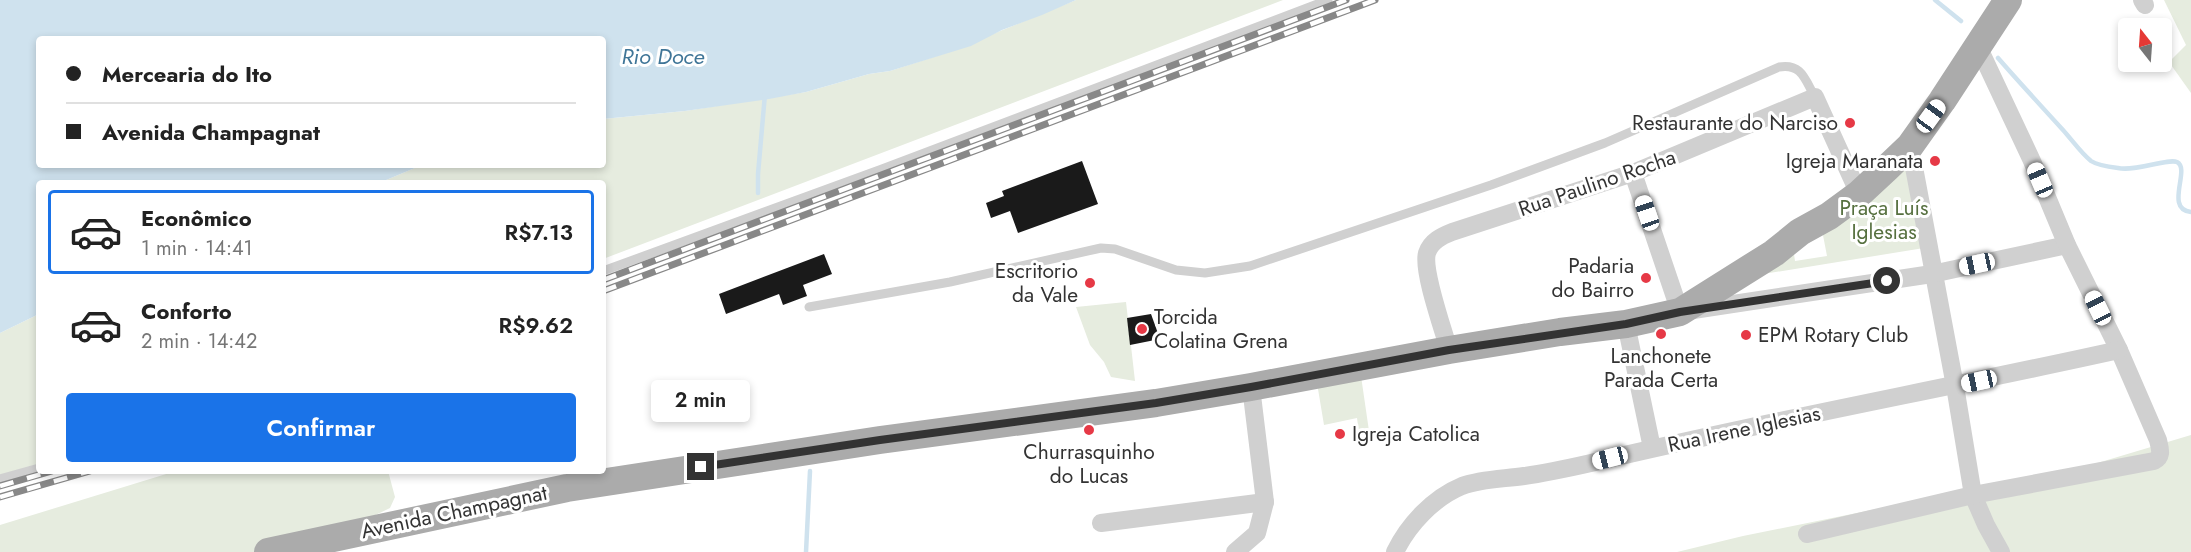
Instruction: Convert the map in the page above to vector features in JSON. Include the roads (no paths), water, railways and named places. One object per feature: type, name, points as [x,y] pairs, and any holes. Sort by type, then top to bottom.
[{"type":"main road","name":"Avenida Champagnat","points":[[268,552],[567,488],[880,440],[1156,403],[1449,350],[1626,324],[1680,312],[1774,253],[1800,232],[1829,216],[1859,194],[1910,146],[2008,0]]},
{"type":"street","points":[[1807,534],[1973,495],[2154,461],[2159,459],[2161,454],[2158,440],[2119,350],[2067,245],[2032,161],[1978,46]]},
{"type":"street","points":[[1815,97],[1859,194]]},
{"type":"street","name":"Rua Paulino Rocha","points":[[1449,350],[1426,265],[1430,247],[1441,237],[1634,174],[1815,97]]},
{"type":"street","points":[[1910,146],[1973,495],[2001,552]]},
{"type":"street","points":[[1634,174],[1680,312],[1932,274],[2067,245]]},
{"type":"street","points":[[1626,324],[1652,448]]},
{"type":"street","name":"Rua Irene Iglesias","points":[[1395,552],[1413,523],[1448,493],[1475,482],[1548,472],[2119,350]]},
{"type":"street","points":[[1235,552],[1257,533],[1265,502],[1251,387]]},
{"type":"street","points":[[1101,523],[1265,502]]},
{"type":"lane","points":[[606,270],[882,169],[1328,0]]},
{"type":"lane","points":[[809,307],[940,284],[1101,248],[1115,249],[1176,270],[1205,273],[1250,266],[1491,185],[1605,143],[1779,67],[1789,65],[1801,73],[1815,97]]},
{"type":"lane","points":[[0,479],[36,469]]},
{"type":"water","name":"Rio Doce","points":[[0,0],[1076,0],[1002,30],[971,46],[890,71],[869,74],[806,92],[769,99],[685,111],[606,119],[606,36],[36,36],[36,168],[415,168],[386,180],[36,180],[36,315],[0,333]]},
{"type":"waterway","points":[[1935,0],[1961,21]]},
{"type":"waterway","points":[[1998,58],[2091,161],[2104,166],[2125,169],[2177,162],[2181,166],[2179,204],[2183,209],[2191,212]]},
{"type":"waterway","points":[[758,193],[765,94]]},
{"type":"waterway","points":[[806,552],[810,471]]},
{"type":"railway","points":[[606,279],[1346,0]]},
{"type":"railway","points":[[606,290],[1375,0]]},
{"type":"railway","points":[[0,486],[42,474]]},
{"type":"railway","points":[[0,497],[80,474]]},
{"type":"place","name":"Restaurante do Narciso","points":[[1850,123]]},
{"type":"place","name":"Igreja Maranata","points":[[1935,161]]},
{"type":"place","name":"Padaria do Bairro","points":[[1646,278]]},
{"type":"place","name":"Escritorio da Vale","points":[[1090,283]]},
{"type":"place","name":"Torcida Colatina Grena","points":[[1142,329]]},
{"type":"place","name":"Lanchonete Parada Certa","points":[[1661,334]]},
{"type":"place","name":"EPM Rotary Club","points":[[1746,335]]},
{"type":"place","name":"Churrasquinho do Lucas","points":[[1089,430]]},
{"type":"place","name":"Igreja Catolica","points":[[1340,434]]},
{"type":"park label","name":"Praça Luís Iglesias","points":[[1884,220]]}]
